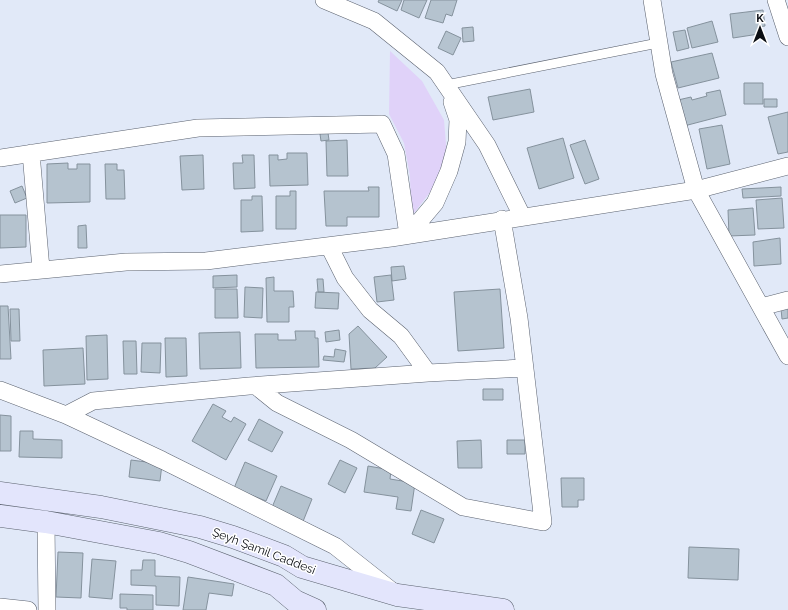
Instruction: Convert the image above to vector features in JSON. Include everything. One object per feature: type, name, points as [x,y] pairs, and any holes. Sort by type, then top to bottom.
[{"type":"main road","name":"Şeyh Şamil Caddesi","points":[[0,493],[101,507],[200,527],[233,537],[284,556],[302,567],[397,602],[503,610]]},
{"type":"main road","points":[[0,516],[131,536],[189,552],[276,585],[299,606],[315,610]]},
{"type":"main road","points":[[299,606],[302,567]]},
{"type":"street","points":[[324,0],[374,21],[437,72],[487,145],[522,216]]},
{"type":"street","points":[[652,0],[664,74],[696,190],[788,356]]},
{"type":"street","points":[[776,0],[788,37]]},
{"type":"street","points":[[408,235],[435,203],[450,171],[457,142],[458,120],[446,85]]},
{"type":"street","points":[[0,158],[198,128],[382,124],[396,154],[408,235]]},
{"type":"street","points":[[31,153],[41,269]]},
{"type":"street","points":[[0,274],[126,262],[206,261],[329,246],[696,190],[788,166]]},
{"type":"street","points":[[256,386],[276,403],[351,440],[462,507],[543,522],[519,318],[502,219]]},
{"type":"street","points":[[329,246],[345,278],[370,310],[400,336],[428,373]]},
{"type":"street","points":[[761,307],[788,300]]},
{"type":"street","points":[[66,415],[94,401],[256,386],[428,373],[524,368]]},
{"type":"street","points":[[0,390],[66,415],[162,460],[335,546],[397,602]]},
{"type":"street","points":[[46,522],[47,610]]},
{"type":"street","points":[[0,607],[28,610]]},
{"type":"lane","points":[[446,85],[658,43]]},
{"type":"shaded area","points":[[390,51],[422,81],[444,120],[447,156],[434,187],[411,217],[410,176],[404,143],[389,114]]},
{"type":"building","points":[[379,0],[402,0],[397,11],[378,2]]},
{"type":"building","points":[[404,0],[427,0],[419,18],[401,10]]},
{"type":"building","points":[[431,0],[457,0],[452,16],[446,14],[443,23],[425,18]]},
{"type":"building","points":[[763,10],[765,26],[758,27],[759,34],[733,38],[730,14]]},
{"type":"building","points":[[712,21],[718,42],[692,48],[687,28]]},
{"type":"building","points":[[473,27],[474,41],[463,42],[462,28]]},
{"type":"building","points":[[685,30],[689,48],[677,51],[673,32]]},
{"type":"building","points":[[446,31],[461,38],[453,55],[438,48]]},
{"type":"building","points":[[712,53],[719,78],[678,88],[671,62]]},
{"type":"building","points":[[744,83],[763,83],[763,104],[744,104]]},
{"type":"building","points":[[530,89],[534,112],[493,120],[488,97]]},
{"type":"building","points":[[720,90],[726,115],[684,126],[678,100],[691,97],[692,100],[707,96],[706,93]]},
{"type":"building","points":[[764,99],[777,99],[777,107],[764,107]]},
{"type":"building","points":[[788,112],[788,152],[778,154],[768,117]]},
{"type":"building","points":[[722,125],[730,164],[707,169],[699,129]]},
{"type":"building","points":[[327,126],[329,140],[321,141],[319,127]]},
{"type":"building","points":[[563,138],[574,178],[539,189],[527,148]]},
{"type":"building","points":[[347,140],[348,176],[327,176],[326,141]]},
{"type":"building","points":[[585,140],[599,179],[585,184],[570,145]]},
{"type":"building","points":[[287,153],[307,153],[308,185],[270,186],[269,155],[278,155],[278,160],[287,159]]},
{"type":"building","points":[[203,155],[204,189],[182,190],[180,156]]},
{"type":"building","points":[[242,155],[254,155],[255,188],[234,189],[233,163],[243,163]]},
{"type":"building","points":[[68,163],[68,169],[77,169],[77,164],[90,164],[90,202],[47,203],[47,164]]},
{"type":"building","points":[[105,164],[117,164],[117,170],[124,170],[125,199],[106,199]]},
{"type":"building","points":[[22,186],[27,198],[15,203],[10,191]]},
{"type":"building","points":[[368,187],[379,187],[379,217],[347,217],[347,226],[326,226],[324,191],[369,191]]},
{"type":"building","points":[[781,187],[781,196],[743,198],[742,189]]},
{"type":"building","points":[[290,191],[296,191],[296,229],[276,229],[276,196],[290,196]]},
{"type":"building","points":[[252,196],[262,196],[263,231],[241,232],[241,200],[252,200]]},
{"type":"building","points":[[782,198],[784,228],[758,229],[756,200]]},
{"type":"building","points":[[753,208],[755,235],[729,236],[728,210]]},
{"type":"building","points":[[0,215],[26,215],[26,247],[0,248]]},
{"type":"building","points":[[86,225],[87,248],[78,248],[78,226]]},
{"type":"building","points":[[780,238],[781,264],[754,266],[753,242]]},
{"type":"building","points":[[404,266],[406,279],[392,281],[391,267]]},
{"type":"building","points":[[237,275],[237,287],[213,288],[213,276]]},
{"type":"building","points":[[391,275],[394,300],[377,302],[374,277]]},
{"type":"building","points":[[274,277],[274,291],[293,291],[294,307],[289,307],[289,322],[267,322],[266,278]]},
{"type":"building","points":[[317,279],[323,279],[324,292],[318,292]]},
{"type":"building","points":[[245,287],[263,288],[262,318],[244,317]]},
{"type":"building","points":[[215,289],[237,289],[238,318],[215,318]]},
{"type":"building","points":[[500,289],[504,348],[458,351],[454,292]]},
{"type":"building","points":[[316,292],[339,293],[338,309],[315,308]]},
{"type":"building","points":[[0,306],[8,306],[11,359],[0,359]]},
{"type":"building","points":[[788,308],[788,318],[782,319],[781,309]]},
{"type":"building","points":[[10,309],[19,309],[20,341],[11,341]]},
{"type":"building","points":[[358,326],[387,357],[375,368],[351,369],[349,334]]},
{"type":"building","points":[[339,330],[340,340],[326,342],[325,332]]},
{"type":"building","points":[[295,331],[315,331],[315,338],[318,338],[319,367],[256,368],[255,334],[278,334],[278,340],[296,340]]},
{"type":"building","points":[[240,332],[241,368],[200,369],[199,333]]},
{"type":"building","points":[[107,335],[108,379],[87,380],[86,336]]},
{"type":"building","points":[[165,338],[186,338],[187,376],[166,377]]},
{"type":"building","points":[[123,341],[136,341],[137,374],[124,374]]},
{"type":"building","points":[[142,343],[161,343],[160,373],[141,372]]},
{"type":"building","points":[[83,348],[85,384],[44,386],[43,350]]},
{"type":"building","points":[[335,349],[346,351],[344,362],[323,360],[324,356],[334,357]]},
{"type":"building","points":[[483,389],[503,389],[503,400],[483,400]]},
{"type":"building","points":[[213,404],[226,411],[222,417],[231,422],[234,417],[246,424],[226,460],[192,441]]},
{"type":"building","points":[[0,415],[11,416],[11,451],[0,451]]},
{"type":"building","points":[[259,419],[283,432],[272,452],[248,440]]},
{"type":"building","points":[[20,431],[33,431],[33,439],[62,440],[62,458],[19,457]]},
{"type":"building","points":[[481,440],[482,468],[458,468],[457,441]]},
{"type":"building","points":[[507,440],[525,440],[525,454],[507,454]]},
{"type":"building","points":[[131,460],[162,464],[160,481],[129,477]]},
{"type":"building","points":[[340,460],[357,468],[345,493],[328,484]]},
{"type":"building","points":[[245,462],[277,476],[266,501],[234,488]]},
{"type":"building","points":[[368,466],[391,470],[390,479],[415,483],[411,511],[396,509],[398,497],[364,492]]},
{"type":"building","points":[[561,478],[584,478],[584,500],[578,500],[578,507],[562,507]]},
{"type":"building","points":[[281,486],[312,499],[302,524],[270,512]]},
{"type":"building","points":[[421,510],[444,519],[434,543],[412,534]]},
{"type":"building","points":[[689,547],[739,549],[738,580],[688,578]]},
{"type":"building","points":[[58,552],[83,553],[81,598],[56,597]]},
{"type":"building","points":[[92,559],[116,561],[112,599],[89,597]]},
{"type":"building","points":[[143,560],[155,560],[155,576],[180,577],[179,606],[156,605],[156,586],[131,585],[131,570],[142,570]]},
{"type":"building","points":[[188,577],[234,584],[232,596],[209,593],[206,610],[183,610]]},
{"type":"building","points":[[120,594],[153,595],[153,610],[127,610],[127,608],[120,608]]}]
